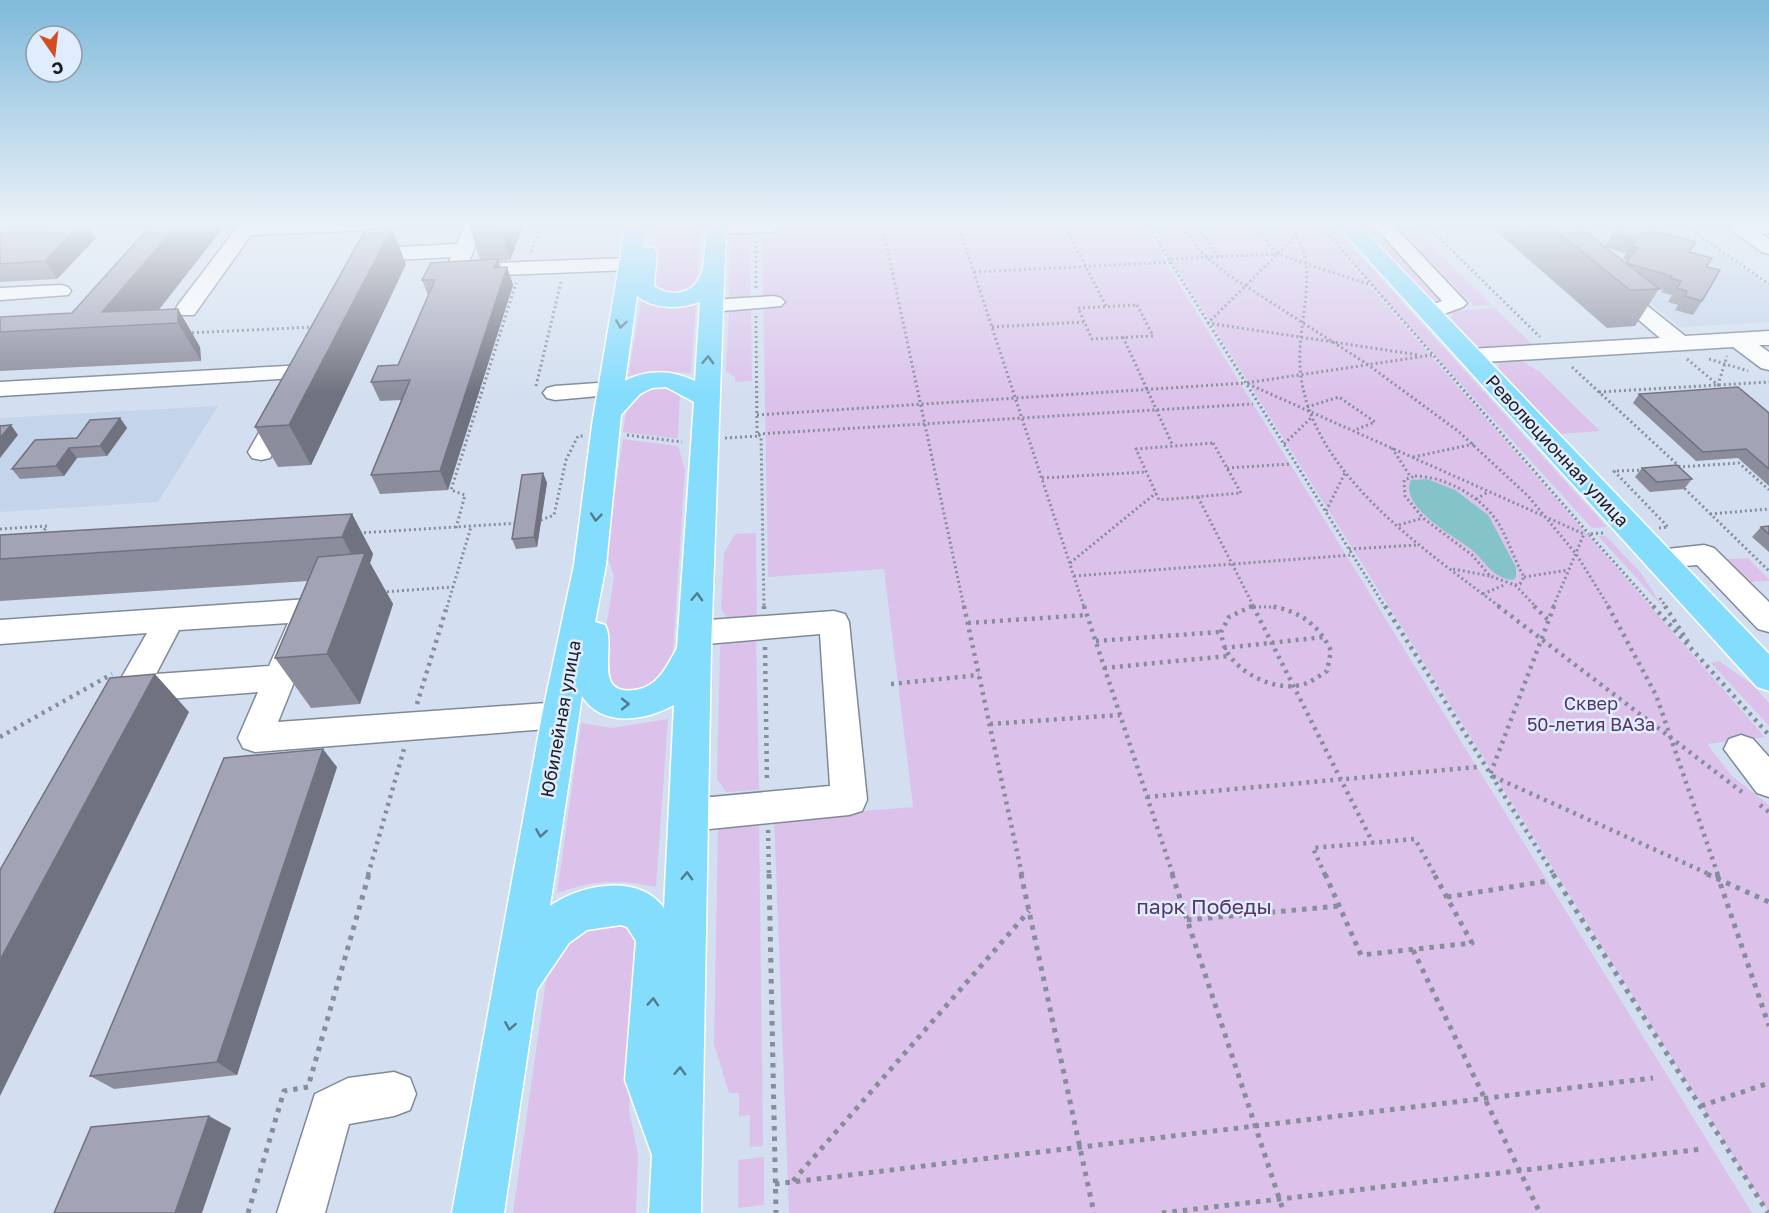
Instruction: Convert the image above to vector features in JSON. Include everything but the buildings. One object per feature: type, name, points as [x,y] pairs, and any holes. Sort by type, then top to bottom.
[{"type":"main road","name":"Юбилейная улица","points":[[478,1213],[560,715],[590,565],[627,281]]},
{"type":"main road","points":[[643,281],[642,288],[648,295],[668,301],[683,300],[712,290]]},
{"type":"main road","points":[[675,1213],[694,641],[713,281]]},
{"type":"main road","name":"Революционная улица","points":[[1399,281],[1469,356],[1653,543],[1769,677]]},
{"type":"main road","points":[[611,401],[632,387],[656,379],[677,380],[706,399]]},
{"type":"main road","points":[[590,565],[599,594],[590,674],[594,688],[602,698],[613,704],[630,705],[657,697],[672,686],[694,641]]},
{"type":"main road","points":[[516,987],[537,950],[554,928],[575,913],[599,906],[621,905],[642,913],[657,936],[648,1080],[677,1160]]},
{"type":"lane","points":[[186,310],[208,281]]},
{"type":"lane","points":[[352,285],[354,281]]},
{"type":"lane","points":[[1430,313],[1456,303],[1435,281]]},
{"type":"lane","points":[[1604,281],[1682,349]]},
{"type":"lane","points":[[712,290],[765,302]]},
{"type":"lane","points":[[0,294],[61,291]]},
{"type":"lane","points":[[261,452],[330,326]]},
{"type":"lane","points":[[1469,356],[1733,347],[1769,338]]},
{"type":"lane","points":[[1733,347],[1763,368]]},
{"type":"lane","points":[[0,389],[305,372]]},
{"type":"lane","points":[[545,391],[611,401]]},
{"type":"lane","points":[[1653,543],[1704,555],[1769,621]]},
{"type":"lane","points":[[0,632],[308,610],[255,738],[560,715]]},
{"type":"lane","points":[[103,741],[125,679],[169,621]]},
{"type":"lane","points":[[690,815],[849,800],[834,622],[764,627],[694,641]]},
{"type":"lane","points":[[125,679],[280,678]]},
{"type":"lane","points":[[1755,742],[1769,782]]},
{"type":"lane","points":[[301,1213],[331,1110],[348,1100],[394,1094]]},
{"type":"path","points":[[456,528],[465,495],[451,490],[517,281]]},
{"type":"path","points":[[545,391],[562,281]]},
{"type":"path","points":[[765,281],[757,434],[760,436],[776,1213]]},
{"type":"path","points":[[894,281],[1094,1213]]},
{"type":"path","points":[[977,281],[1284,1213]]},
{"type":"path","points":[[1092,281],[1106,306]]},
{"type":"path","points":[[1184,281],[1490,775],[1768,1213]]},
{"type":"path","points":[[1238,281],[1367,364],[1427,406],[1474,444],[1528,496],[1576,554],[1638,657],[1672,738],[1769,1026]]},
{"type":"path","points":[[1208,323],[1250,281]]},
{"type":"path","points":[[1305,281],[1300,336],[1300,374],[1307,408],[1326,446],[1346,471],[1419,545],[1769,812]]},
{"type":"path","points":[[1357,281],[1371,285]]},
{"type":"path","points":[[1367,281],[1587,534],[1755,742]]},
{"type":"path","points":[[1137,305],[1153,336],[1092,339],[1078,308],[1106,306],[1137,305]]},
{"type":"path","points":[[992,327],[1084,322]]},
{"type":"path","points":[[1208,323],[1423,356]]},
{"type":"path","points":[[180,333],[330,326]]},
{"type":"path","points":[[1123,337],[1173,446]]},
{"type":"path","points":[[1718,385],[1733,347]]},
{"type":"path","points":[[1682,349],[1718,385]]},
{"type":"path","points":[[757,415],[1246,383],[1432,355]]},
{"type":"path","points":[[1704,357],[1725,364],[1763,368]]},
{"type":"path","points":[[1599,392],[1769,382]]},
{"type":"path","points":[[1246,383],[1307,408],[1545,517],[1587,534],[1607,532]]},
{"type":"path","points":[[1307,408],[1340,397],[1374,422],[1355,431]]},
{"type":"path","points":[[757,434],[1253,404]]},
{"type":"path","points":[[1284,444],[1311,418]]},
{"type":"path","points":[[1213,442],[1240,493],[1159,500],[1136,449],[1173,446],[1213,442]]},
{"type":"path","points":[[1413,457],[1474,444]]},
{"type":"path","points":[[1392,448],[1410,476]]},
{"type":"path","points":[[1227,468],[1290,464]]},
{"type":"path","points":[[1671,468],[1739,464],[1769,490]]},
{"type":"path","points":[[1653,469],[1614,471],[1668,527],[1653,543]]},
{"type":"path","points":[[1326,511],[1346,471]]},
{"type":"path","points":[[1042,478],[1146,472]]},
{"type":"path","points":[[1490,576],[1472,555],[1423,518],[1405,496],[1404,480],[1410,476],[1423,475],[1442,480],[1476,500],[1498,522],[1524,577]]},
{"type":"path","points":[[1678,483],[1769,571]]},
{"type":"path","points":[[1476,500],[1488,491]]},
{"type":"path","points":[[1070,563],[1156,493]]},
{"type":"path","points":[[1198,497],[1373,843]]},
{"type":"path","points":[[1710,513],[1769,509]]},
{"type":"path","points":[[1398,526],[1423,518]]},
{"type":"path","points":[[0,530],[47,526],[34,544]]},
{"type":"path","points":[[248,1213],[284,1091],[308,1087],[471,527],[349,534]]},
{"type":"path","points":[[1490,775],[1540,638],[1587,534]]},
{"type":"path","points":[[1349,549],[1419,545]]},
{"type":"path","points":[[1074,576],[1353,555]]},
{"type":"path","points":[[1449,568],[1490,576],[1506,584],[1520,584],[1524,577]]},
{"type":"path","points":[[1524,577],[1569,570]]},
{"type":"path","points":[[1483,594],[1506,584]]},
{"type":"path","points":[[1515,585],[1548,620]]},
{"type":"path","points":[[1253,605],[1268,605],[1291,610],[1310,621],[1325,637],[1331,651],[1327,671],[1310,683],[1294,686],[1261,680],[1249,675],[1228,656],[1220,632],[1228,616],[1238,609],[1253,605]]},
{"type":"path","points":[[968,622],[1087,615]]},
{"type":"path","points":[[1096,641],[1220,632]]},
{"type":"path","points":[[1224,648],[1325,637]]},
{"type":"path","points":[[1104,668],[1228,656]]},
{"type":"path","points":[[891,684],[979,675]]},
{"type":"path","points":[[0,737],[125,679]]},
{"type":"path","points":[[990,724],[1120,715]]},
{"type":"path","points":[[1147,797],[1477,767]]},
{"type":"path","points":[[1490,775],[1769,902]]},
{"type":"path","points":[[1415,838],[1447,897],[1472,943],[1361,956],[1313,848],[1415,838]]},
{"type":"path","points":[[1447,897],[1548,881]]},
{"type":"path","points":[[1187,920],[1338,906]]},
{"type":"path","points":[[793,1182],[1029,911]]},
{"type":"path","points":[[1413,950],[1540,1213]]},
{"type":"path","points":[[775,1184],[1653,1078]]},
{"type":"path","points":[[1701,1106],[1769,1083]]},
{"type":"path","points":[[1162,1213],[1702,1149]]},
{"type":"shaded area","points":[[1622,281],[1760,281],[1769,287],[1769,322],[1680,327]]},
{"type":"shaded area","points":[[218,406],[158,502],[0,512],[0,418]]},
{"type":"shaded area","points":[[1427,479],[1455,490],[1488,515],[1516,567],[1516,577],[1513,580],[1495,573],[1472,550],[1420,511],[1409,490],[1411,480]]},
{"type":"green space","points":[[653,281],[697,281],[697,286],[692,290],[675,294],[652,288]]},
{"type":"green space","points":[[729,281],[750,281],[750,299],[734,300],[729,295]]},
{"type":"green space","name":"парк Победы","points":[[763,281],[1177,281],[1752,1213],[789,1213],[774,818],[913,807],[884,569],[768,577]]},
{"type":"green space","name":"Сквер 50-летия ВАЗа","points":[[1184,281],[1365,281],[1765,737],[1707,744],[1732,776],[1769,805],[1769,1213]]},
{"type":"green space","points":[[1367,281],[1383,281],[1607,527],[1592,528]]},
{"type":"green space","points":[[1414,281],[1425,281],[1444,300],[1438,302],[1430,298]]},
{"type":"green space","points":[[1449,281],[1467,281],[1492,305],[1474,306]]},
{"type":"green space","points":[[641,302],[680,306],[696,303],[691,373],[652,371],[628,376]]},
{"type":"green space","points":[[751,307],[752,381],[735,382],[735,377],[726,371],[729,312]]},
{"type":"green space","points":[[1495,308],[1532,344],[1480,347],[1475,345],[1451,320],[1453,311]]},
{"type":"green space","points":[[1517,358],[1540,372],[1600,431],[1560,434],[1498,368],[1499,363]]},
{"type":"green space","points":[[660,384],[680,392],[678,439],[623,432],[628,399]]},
{"type":"green space","points":[[623,439],[678,446],[685,470],[672,667],[666,679],[622,699],[600,668],[614,576],[606,552]]},
{"type":"green space","points":[[756,533],[757,617],[727,618],[721,609],[724,553],[735,534]]},
{"type":"green space","points":[[1598,536],[1606,536],[1641,573],[1663,607]]},
{"type":"green space","points":[[1748,558],[1769,581],[1750,582],[1727,559]]},
{"type":"green space","points":[[756,633],[759,790],[726,792],[717,779],[720,648],[722,643]]},
{"type":"green space","points":[[1719,661],[1753,685],[1769,703],[1769,726],[1711,663]]},
{"type":"green space","points":[[668,719],[656,887],[606,882],[583,885],[557,893],[581,723],[612,728]]},
{"type":"green space","points":[[759,813],[763,1146],[750,1147],[750,1115],[739,1116],[739,1093],[729,1093],[714,1044],[718,830],[723,822]]},
{"type":"green space","points":[[593,921],[627,927],[635,936],[641,957],[629,1109],[638,1155],[636,1213],[513,1213],[550,952]]},
{"type":"green space","points":[[764,1157],[764,1205],[738,1208],[738,1160]]}]
